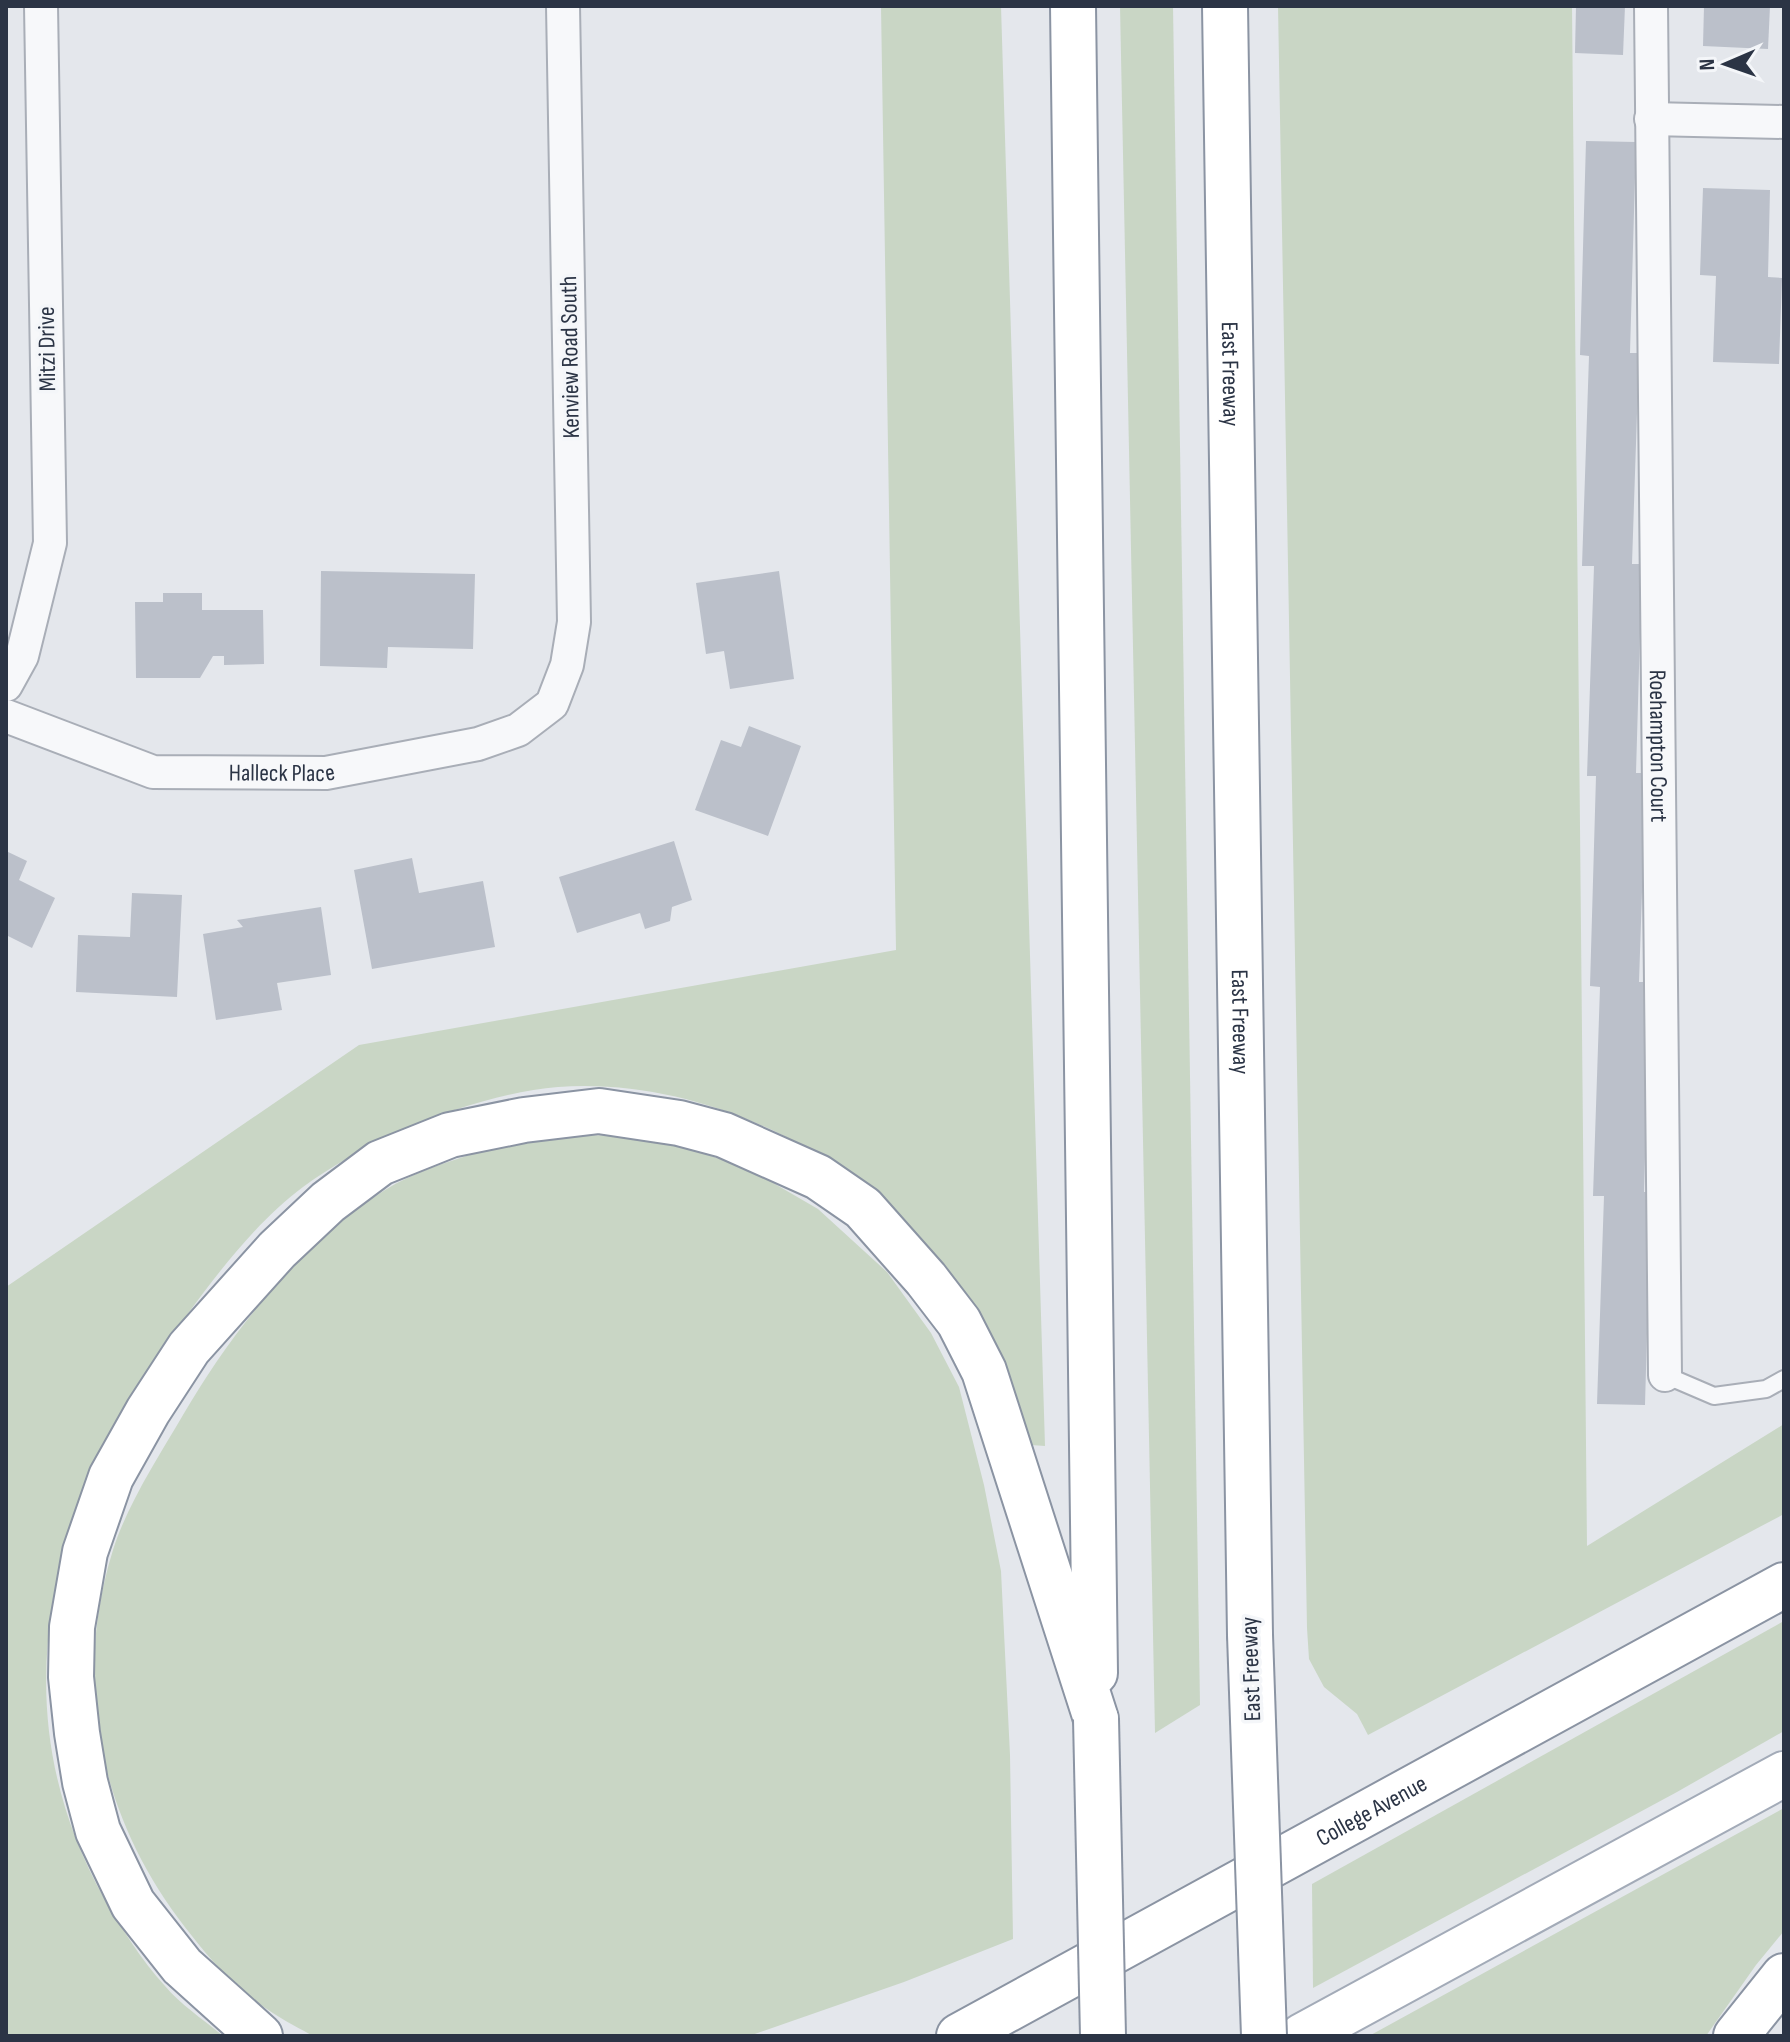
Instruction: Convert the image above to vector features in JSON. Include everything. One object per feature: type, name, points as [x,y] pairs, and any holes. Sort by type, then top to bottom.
[{"type":"main road","points":[[1073,6],[1103,2036]]},
{"type":"main road","name":"East Freeway","points":[[1225,6],[1250,1635],[1264,2036]]},
{"type":"main road","points":[[260,2036],[182,1966],[133,1904],[98,1831],[85,1782],[71,1677],[72,1627],[85,1552],[111,1477],[148,1411],[189,1348],[277,1250],[328,1202],[380,1163],[450,1135],[524,1120],[599,1111],[679,1123],[724,1135],[818,1177],[863,1208],[926,1279],[959,1322],[984,1371],[1096,1719]]},
{"type":"main road","name":"College Avenue","points":[[959,2036],[1784,1585]]},
{"type":"main road","points":[[1302,2036],[1784,1774]]},
{"type":"main road","points":[[1736,2036],[1784,1976]]},
{"type":"street","name":"Mitzi Drive","points":[[6,685],[22,656],[50,543],[41,6]]},
{"type":"street","name":"Kenview Road South","points":[[552,704],[567,665],[574,622],[563,6]]},
{"type":"street","name":"Roehampton Court","points":[[1651,6],[1665,1375]]},
{"type":"street","points":[[1651,119],[1784,122]]},
{"type":"street","name":"Halleck Place","points":[[6,716],[153,772],[326,773],[478,744],[518,730],[552,704]]},
{"type":"lane","points":[[1665,1375],[1714,1396],[1766,1389],[1784,1379]]},
{"type":"green space","points":[[881,6],[1001,6],[1045,1446],[1031,1445],[973,1313],[959,1288],[925,1243],[890,1207],[850,1175],[806,1147],[759,1124],[710,1106],[659,1093],[608,1087],[558,1087],[526,1091],[459,1109],[424,1121],[359,1152],[303,1187],[244,1242],[160,1354],[121,1419],[89,1485],[65,1552],[50,1620],[46,1689],[53,1759],[73,1830],[105,1900],[140,1955],[171,1993],[223,2036],[6,2036],[6,1287],[359,1045],[896,950]]},
{"type":"green space","points":[[1120,6],[1173,6],[1200,1705],[1155,1733]]},
{"type":"green space","points":[[1278,6],[1572,6],[1587,1546],[1784,1424],[1784,1514],[1368,1735],[1357,1714],[1324,1687],[1309,1659],[1307,1628]]},
{"type":"green space","points":[[610,1135],[685,1147],[749,1169],[818,1209],[887,1272],[931,1333],[959,1387],[984,1485],[1001,1571],[1010,1755],[1013,1939],[904,1982],[749,2036],[313,2036],[254,2000],[208,1956],[161,1893],[136,1848],[116,1801],[103,1753],[95,1704],[95,1653],[100,1602],[113,1550],[144,1481],[223,1352],[297,1262],[354,1211],[407,1178],[495,1147],[538,1137]]},
{"type":"green space","points":[[1784,1621],[1784,1731],[1313,1988],[1312,1884]]},
{"type":"green space","points":[[1784,1808],[1784,1931],[1706,2036],[1369,2036]]},
{"type":"building","points":[[1576,6],[1625,6],[1623,55],[1575,53]]},
{"type":"building","points":[[1704,6],[1770,6],[1768,49],[1703,46]]},
{"type":"building","points":[[1586,141],[1636,142],[1630,353],[1639,353],[1632,564],[1642,564],[1636,773],[1646,773],[1639,982],[1650,982],[1644,1192],[1651,1192],[1645,1405],[1597,1404],[1604,1196],[1593,1196],[1600,987],[1590,986],[1596,776],[1587,776],[1594,566],[1582,566],[1589,356],[1580,355]]},
{"type":"building","points":[[1703,188],[1770,190],[1768,277],[1782,278],[1779,364],[1713,362],[1716,276],[1700,275]]},
{"type":"building","points":[[321,571],[475,574],[473,649],[388,647],[387,668],[320,666]]},
{"type":"building","points":[[779,571],[794,679],[730,689],[724,651],[706,654],[696,583]]},
{"type":"building","points":[[163,593],[202,593],[202,610],[263,610],[264,664],[224,665],[224,656],[213,656],[200,678],[136,678],[135,602],[163,602]]},
{"type":"building","points":[[749,726],[801,746],[768,836],[695,810],[721,740],[741,747]]},
{"type":"building","points":[[674,841],[692,900],[672,907],[670,921],[645,929],[640,913],[577,933],[559,877]]},
{"type":"building","points":[[6,851],[27,861],[19,880],[55,898],[32,948],[6,935]]},
{"type":"building","points":[[412,858],[419,893],[483,881],[495,947],[372,969],[354,870]]},
{"type":"building","points":[[132,893],[182,895],[177,997],[76,992],[78,935],[130,937]]},
{"type":"building","points":[[321,907],[331,975],[277,983],[282,1010],[216,1020],[203,934],[243,927],[237,920]]}]
